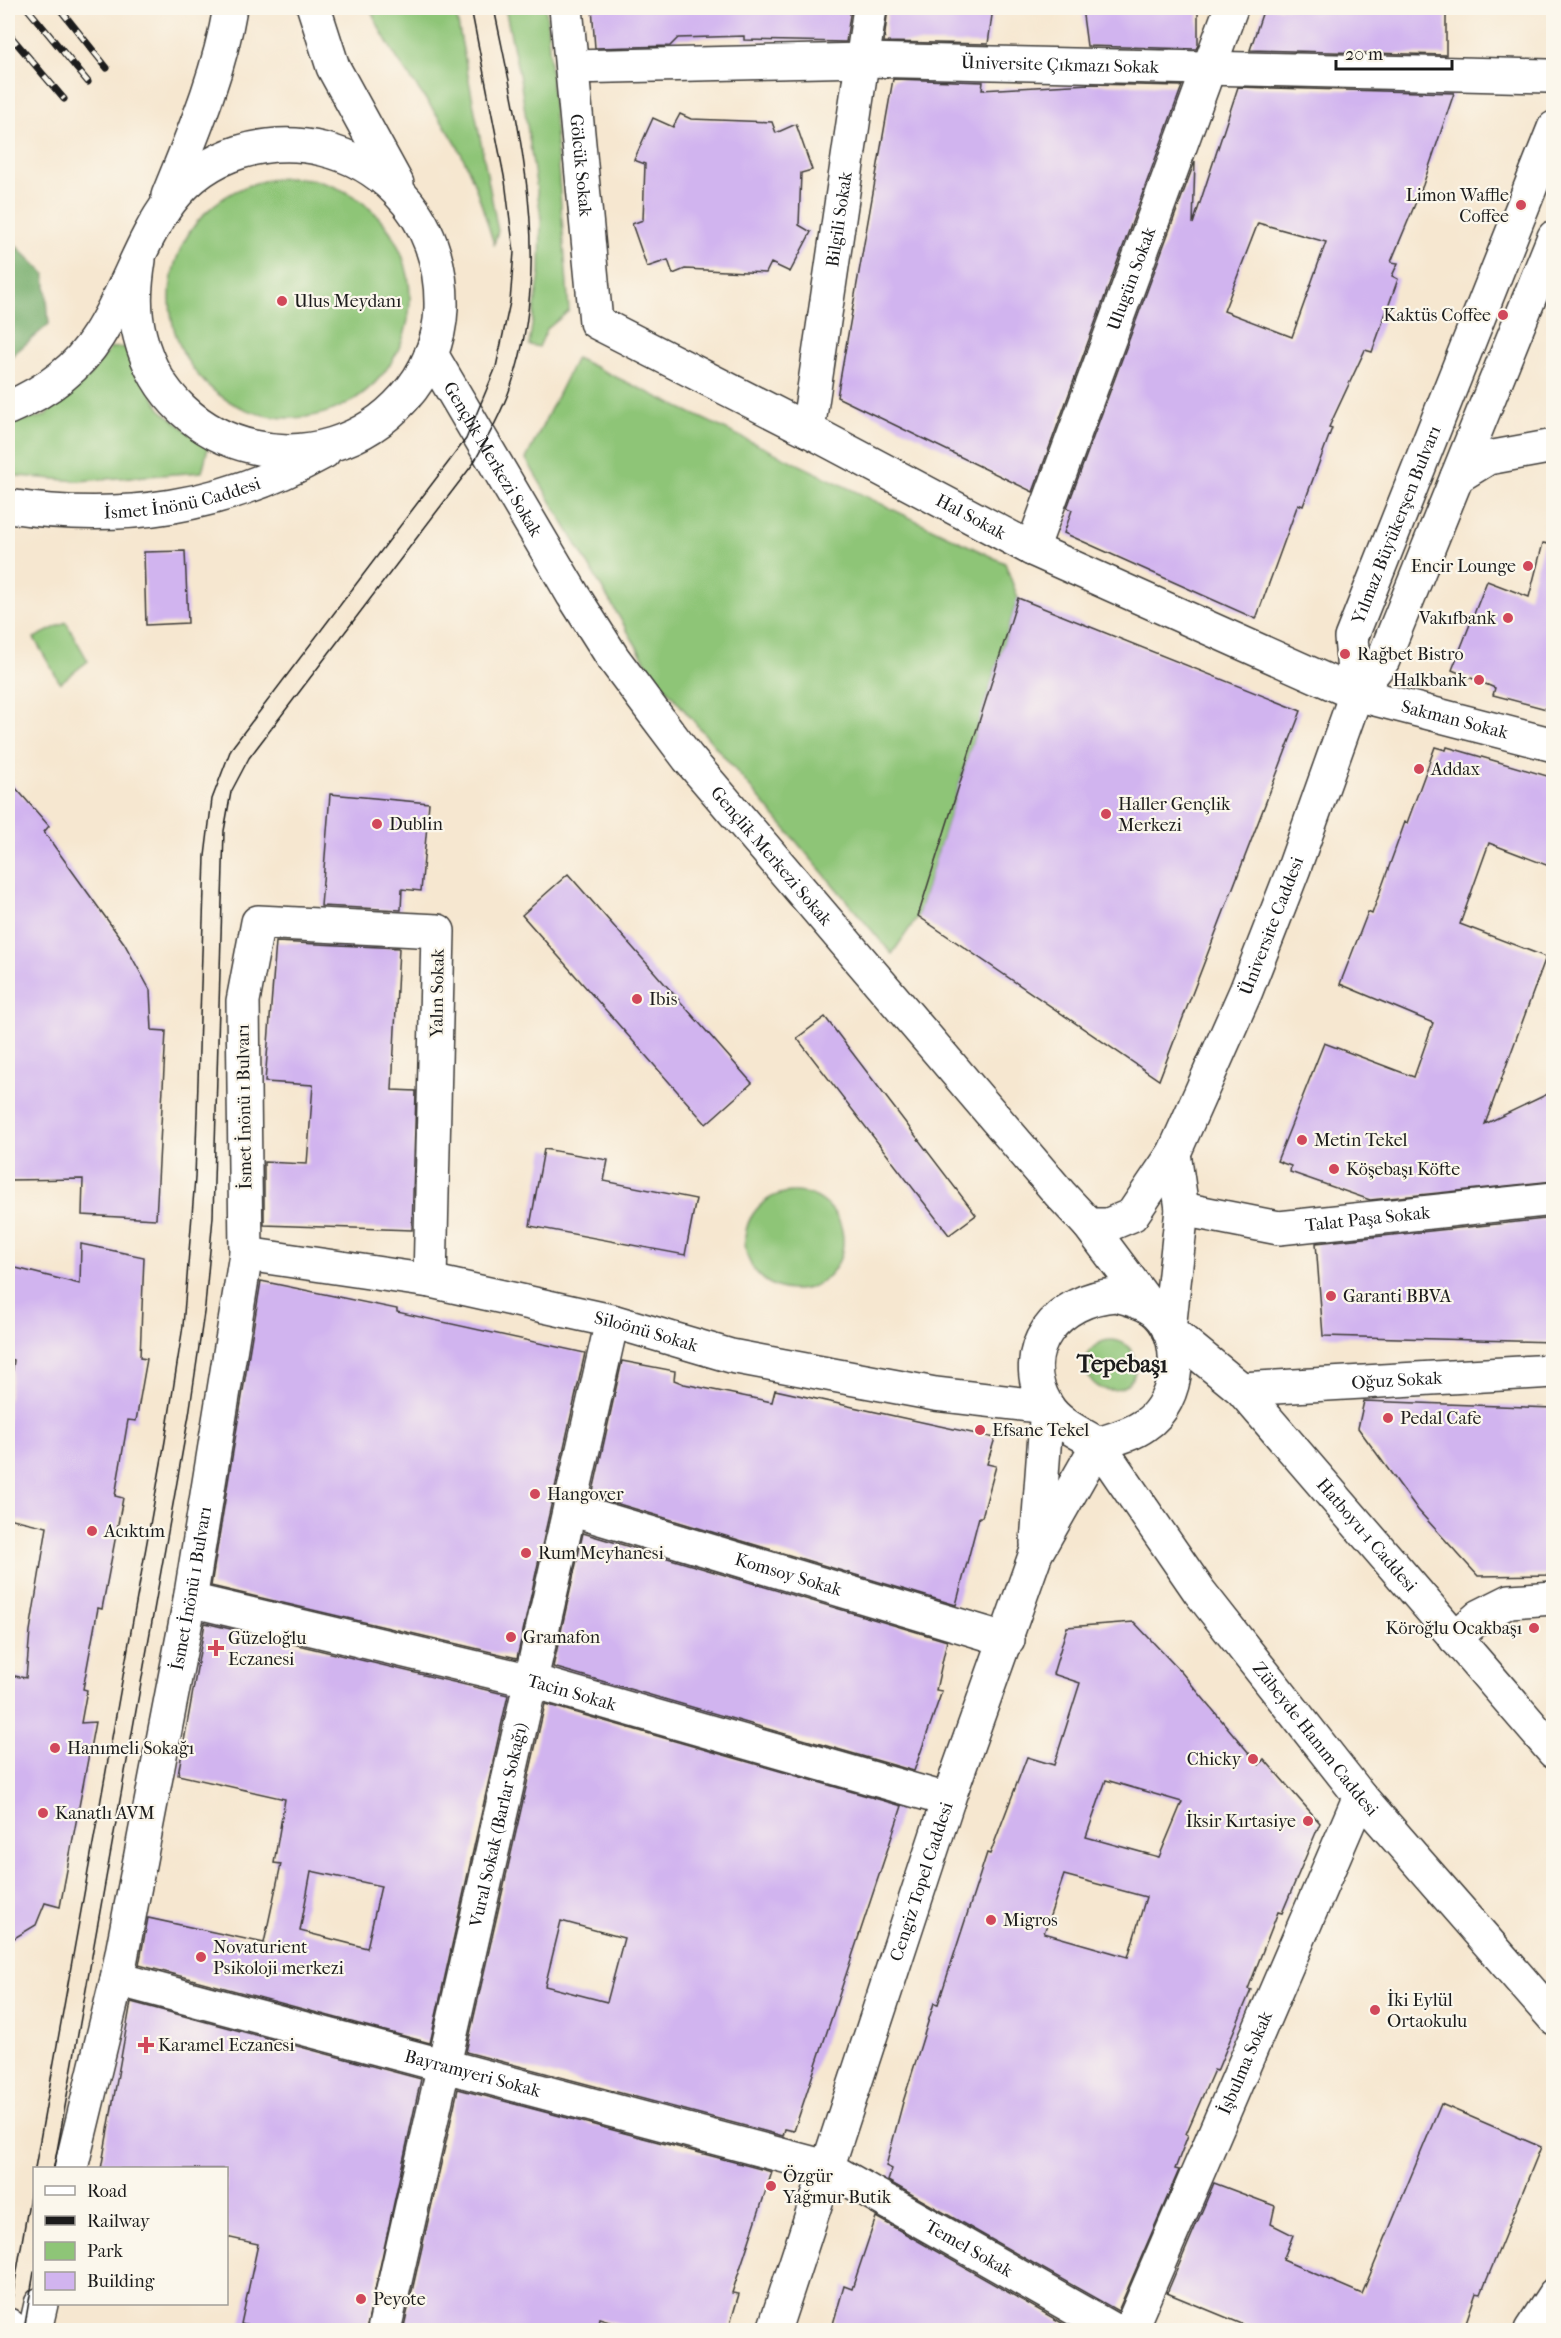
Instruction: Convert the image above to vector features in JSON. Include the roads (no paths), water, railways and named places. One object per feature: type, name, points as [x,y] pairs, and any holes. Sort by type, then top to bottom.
[{"type":"street","points":[[164,208],[200,118],[224,47],[230,8]]},
{"type":"street","points":[[139,260],[135,312],[149,362],[177,404],[197,422],[243,445],[268,451],[294,452],[320,449],[345,441],[364,432],[397,407],[417,382],[431,354],[441,314],[439,273],[427,233],[405,199],[333,67],[314,8]]},
{"type":"street","name":"Gölcük Sokak","points":[[566,8],[596,322]]},
{"type":"street","name":"Bilgili Sokak","points":[[808,430],[870,8]]},
{"type":"street","name":"Ulugün Sokak","points":[[1032,549],[1232,8]]},
{"type":"street","name":"Üniversite Çıkmazı Sokak","points":[[572,67],[864,60],[1548,76]]},
{"type":"street","name":"Yılmaz Büyükerşen Bulvarı","points":[[1356,694],[1351,638],[1554,128]]},
{"type":"street","points":[[8,408],[32,397],[68,372],[98,338],[139,260],[149,233],[164,208],[178,190],[215,162],[248,150],[282,144],[328,150],[350,158],[389,182],[405,199]]},
{"type":"street","name":"Yılmaz Büyükerşen Bulvarı","points":[[1356,694],[1383,660],[1554,237]]},
{"type":"street","name":"Hal Sokak","points":[[596,322],[808,430],[1032,549],[1356,694]]},
{"type":"street","name":"Gençlik Merkezi Sokak","points":[[431,354],[573,595],[613,658],[688,758],[1052,1185],[1089,1225],[1160,1319]]},
{"type":"street","name":"İsmet İnönü Caddesi","points":[[8,506],[31,510],[114,513],[192,504],[243,490],[284,475],[345,441]]},
{"type":"street","points":[[1457,477],[1488,458],[1554,446]]},
{"type":"street","name":"Sakman Sokak","points":[[1356,694],[1554,745]]},
{"type":"street","name":"Üniversite Caddesi","points":[[1174,1153],[1266,940],[1356,694]]},
{"type":"street","name":"Yalın Sokak","points":[[243,1001],[258,922],[438,931],[430,1281]]},
{"type":"street","name":"İsmet İnönü 1 Bulvarı","points":[[71,2167],[117,1979],[190,1600],[246,1254],[243,1001]]},
{"type":"street","points":[[1160,1319],[1116,1295],[1097,1296],[1074,1305],[1055,1320],[1042,1339],[1036,1362],[1037,1386],[1047,1407],[1063,1423],[1098,1444],[1126,1435],[1146,1425],[1162,1409],[1172,1389],[1173,1347],[1160,1319],[1182,1209],[1174,1153]]},
{"type":"street","points":[[1097,1296],[1132,1215],[1174,1153]]},
{"type":"street","name":"Talat Paşa Sokak","points":[[1182,1209],[1279,1228],[1554,1199]]},
{"type":"street","points":[[1089,1225],[1108,1225],[1132,1215]]},
{"type":"street","name":"Siloönü Sokak","points":[[246,1254],[430,1281],[612,1321],[731,1356],[935,1394],[1047,1407]]},
{"type":"street","name":"Hatboyu-1 Caddesi","points":[[1160,1319],[1241,1389],[1554,1752]]},
{"type":"street","name":"Vural Sokak (Barlar Sokağı)","points":[[384,2331],[442,2064],[532,1681],[612,1321]]},
{"type":"street","name":"Oğuz Sokak","points":[[1241,1389],[1554,1371]]},
{"type":"street","points":[[1036,1553],[1047,1407]]},
{"type":"street","name":"Cengiz Topel Caddesi","points":[[774,2331],[948,1800],[1008,1640],[1036,1553],[1098,1444]]},
{"type":"street","name":"Zübeyde Hanım Caddesi","points":[[1098,1444],[1199,1592],[1360,1796],[1554,2018]]},
{"type":"street","name":"Komsoy Sokak","points":[[570,1509],[1008,1640]]},
{"type":"street","points":[[1455,1638],[1480,1616],[1510,1601],[1554,1598]]},
{"type":"street","name":"Tacin Sokak","points":[[190,1600],[532,1681],[948,1800]]},
{"type":"street","name":"İşbulma Sokak","points":[[1130,2331],[1360,1796]]},
{"type":"street","name":"Bayramyeri Sokak","points":[[117,1979],[826,2167]]},
{"type":"street","name":"Temel Sokak","points":[[826,2167],[1113,2331]]},
{"type":"street","points":[[1531,2331],[1554,2295]]},
{"type":"street","points":[[35,2331],[41,2305]]},
{"type":"street","points":[[8,2325],[14,2331]]},
{"type":"tram line","points":[[35,2167],[165,1441],[183,1326],[195,1178],[205,856],[212,799],[231,749],[466,439],[496,367],[510,302],[514,252],[505,181],[471,8]]},
{"type":"tram line","points":[[54,2167],[189,1415],[205,1306],[213,1217],[224,831],[231,792],[249,758],[473,464],[489,436],[511,386],[524,339],[530,292],[531,244],[522,149],[494,8]]},
{"type":"tram line","points":[[8,2322],[33,2179]]},
{"type":"tram line","points":[[24,2330],[33,2278]]},
{"type":"railway","points":[[27,8],[88,82]]},
{"type":"railway","points":[[59,8],[107,68]]},
{"type":"railway","points":[[8,33],[64,99]]},
{"type":"place","name":"Limon Waffle Coffee","points":[[1521,205]]},
{"type":"place","name":"Ulus Meydanı","points":[[282,301]]},
{"type":"place","name":"Kaktüs Coffee","points":[[1503,315]]},
{"type":"place","name":"Encir Lounge","points":[[1528,566]]},
{"type":"place","name":"Vakıfbank","points":[[1508,618]]},
{"type":"place","name":"Rağbet Bistro","points":[[1345,654]]},
{"type":"place","name":"Halkbank","points":[[1479,680]]},
{"type":"place","name":"Addax","points":[[1419,769]]},
{"type":"place","name":"Haller Gençlik Merkezi","points":[[1106,814]]},
{"type":"place","name":"Dublin","points":[[377,824]]},
{"type":"place","name":"Ibis","points":[[637,999]]},
{"type":"place","name":"Metin Tekel","points":[[1302,1140]]},
{"type":"place","name":"Köşebaşı Köfte","points":[[1334,1169]]},
{"type":"place","name":"Garanti BBVA","points":[[1331,1296]]},
{"type":"place","name":"Pedal Cafe","points":[[1388,1418]]},
{"type":"place","name":"Efsane Tekel","points":[[980,1430]]},
{"type":"place","name":"Hangover","points":[[535,1494]]},
{"type":"place","name":"Acıktım","points":[[92,1531]]},
{"type":"place","name":"Rum Meyhanesi","points":[[526,1553]]},
{"type":"place","name":"Köroğlu Ocakbaşı","points":[[1534,1628]]},
{"type":"place","name":"Gramafon","points":[[511,1637]]},
{"type":"place","name":"Güzeloğlu Eczanesi","points":[[216,1648]]},
{"type":"place","name":"Hanımeli Sokağı","points":[[55,1748]]},
{"type":"place","name":"Chicky","points":[[1253,1759]]},
{"type":"place","name":"Kanatlı AVM","points":[[43,1813]]},
{"type":"place","name":"İksir Kırtasiye","points":[[1308,1821]]},
{"type":"place","name":"Migros","points":[[991,1920]]},
{"type":"place","name":"Novaturient Psikoloji merkezi","points":[[201,1957]]},
{"type":"place","name":"İki Eylül Ortaokulu","points":[[1375,2010]]},
{"type":"place","name":"Karamel Eczanesi","points":[[146,2045]]},
{"type":"place","name":"Özgür Yağmur Butik","points":[[771,2186]]},
{"type":"place","name":"Peyote","points":[[361,2299]]},
{"type":"district","name":"Tepebaşı","points":[[1122,1364]]}]
